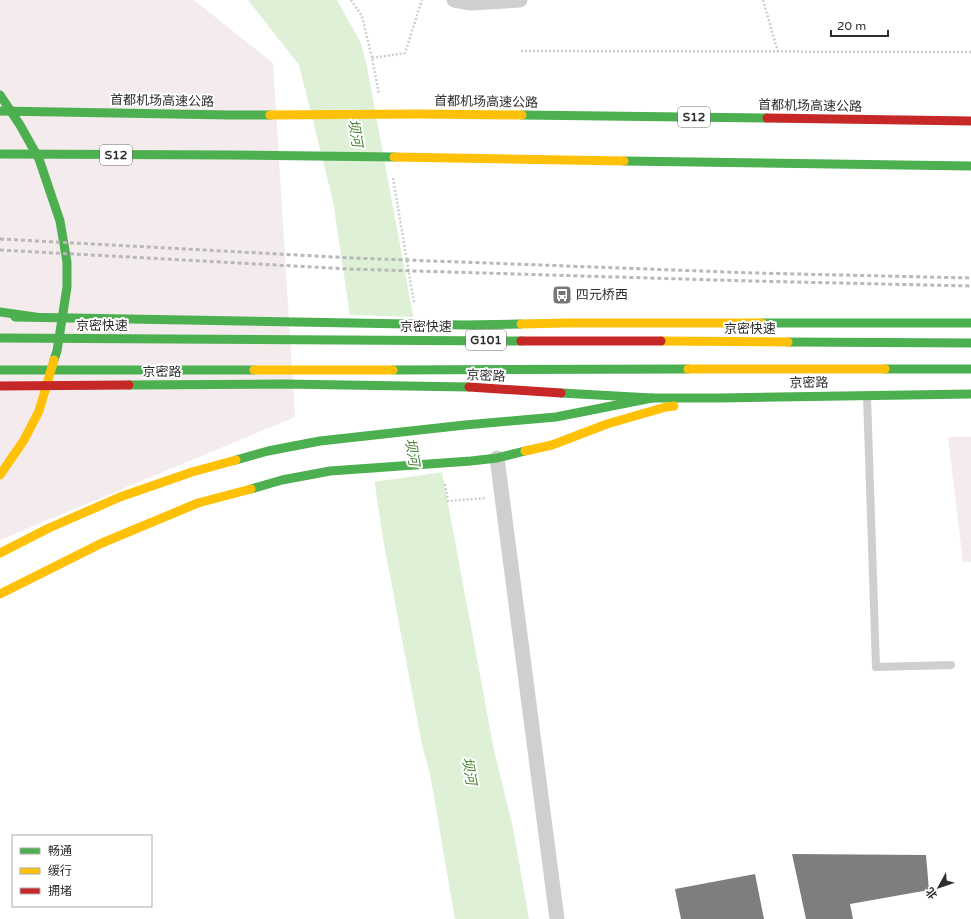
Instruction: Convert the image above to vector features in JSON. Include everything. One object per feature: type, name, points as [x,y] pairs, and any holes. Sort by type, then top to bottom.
[{"type":"main road","points":[[0,95],[20,125],[39,159],[60,221],[67,262],[67,287],[57,351],[38,411],[24,440],[0,475]]},
{"type":"main road","name":"首都机场高速公路","points":[[0,111],[229,115],[418,114],[971,121]]},
{"type":"main road","name":"S12","points":[[0,154],[232,155],[971,166]]},
{"type":"main road","points":[[0,312],[35,317]]},
{"type":"main road","points":[[0,317],[465,325],[565,323],[971,323]]},
{"type":"main road","name":"京密快速","points":[[0,338],[971,343]]},
{"type":"main road","points":[[0,370],[971,369]]},
{"type":"main road","name":"京密路","points":[[0,386],[284,384],[462,387],[652,398],[971,394]]},
{"type":"main road","points":[[0,553],[49,528],[120,497],[192,472],[268,451],[320,442],[556,416],[652,398]]},
{"type":"main road","points":[[0,594],[102,543],[198,503],[282,480],[330,472],[497,458],[552,444],[607,424],[666,407],[719,398]]},
{"type":"street","points":[[454,0],[471,3],[520,0]]},
{"type":"street","points":[[497,458],[557,919]]},
{"type":"lane","points":[[868,395],[876,667],[951,665]]},
{"type":"path","points":[[351,0],[362,16],[379,96]]},
{"type":"path","points":[[372,58],[405,53],[422,0]]},
{"type":"path","points":[[763,0],[778,52]]},
{"type":"path","points":[[521,52],[971,52]]},
{"type":"path","points":[[392,174],[415,306]]},
{"type":"path","points":[[444,477],[448,500],[502,497]]},
{"type":"shaded area","points":[[0,0],[194,0],[273,63],[295,417],[0,540]]},
{"type":"shaded area","points":[[948,437],[971,437],[971,562],[963,562]]},
{"type":"water","name":"坝河","points":[[248,0],[337,0],[361,43],[367,67],[494,750],[513,828],[529,919],[455,919],[430,774],[422,745],[383,539],[333,201],[299,65]]},
{"type":"pier","points":[[348,315],[415,317],[444,472],[373,482]]},
{"type":"building","points":[[792,854],[926,855],[929,890],[850,904],[853,919],[806,919]]},
{"type":"building","points":[[755,874],[764,919],[681,919],[675,889]]},
{"type":"railway","points":[[0,239],[353,258],[754,273],[971,278]]},
{"type":"railway","points":[[0,250],[349,269],[971,286]]},
{"type":"traffic: fast","points":[[0,95],[20,125],[39,159],[60,221],[67,262],[67,287],[57,351],[54,360]]},
{"type":"traffic: fast","points":[[0,111],[270,115]]},
{"type":"traffic: fast","points":[[522,115],[767,118]]},
{"type":"traffic: fast","points":[[0,154],[394,157]]},
{"type":"traffic: fast","points":[[624,161],[971,166]]},
{"type":"traffic: fast","points":[[0,312],[35,317]]},
{"type":"traffic: fast","points":[[15,317],[465,325],[521,324]]},
{"type":"traffic: fast","points":[[762,323],[971,323]]},
{"type":"traffic: fast","points":[[0,338],[521,341]]},
{"type":"traffic: fast","points":[[788,342],[971,343]]},
{"type":"traffic: fast","points":[[393,370],[688,369]]},
{"type":"traffic: fast","points":[[885,369],[971,369]]},
{"type":"traffic: fast","points":[[0,370],[254,370]]},
{"type":"traffic: fast","points":[[129,385],[284,384],[469,387]]},
{"type":"traffic: fast","points":[[561,393],[652,398],[971,394]]},
{"type":"traffic: fast","points":[[236,460],[268,451],[320,441],[465,425],[556,417],[652,398]]},
{"type":"traffic: fast","points":[[251,489],[282,480],[330,471],[471,461],[497,458],[525,451]]},
{"type":"traffic: slow","points":[[270,115],[522,115]]},
{"type":"traffic: slow","points":[[394,157],[624,161]]},
{"type":"traffic: slow","points":[[521,324],[762,323]]},
{"type":"traffic: slow","points":[[661,341],[788,342]]},
{"type":"traffic: slow","points":[[0,475],[24,440],[39,411],[54,360]]},
{"type":"traffic: slow","points":[[688,369],[885,369]]},
{"type":"traffic: slow","points":[[254,370],[393,370]]},
{"type":"traffic: slow","points":[[525,451],[552,445],[607,424],[674,406]]},
{"type":"traffic: slow","points":[[0,553],[49,528],[120,497],[192,472],[236,460]]},
{"type":"traffic: slow","points":[[0,594],[102,543],[198,503],[251,489]]},
{"type":"traffic: jam","points":[[767,118],[971,121]]},
{"type":"traffic: jam","points":[[521,341],[661,341]]},
{"type":"traffic: jam","points":[[0,386],[129,385]]},
{"type":"traffic: jam","points":[[469,387],[561,393]]},
{"type":"place","name":"四元桥西","points":[[562,295]]}]
